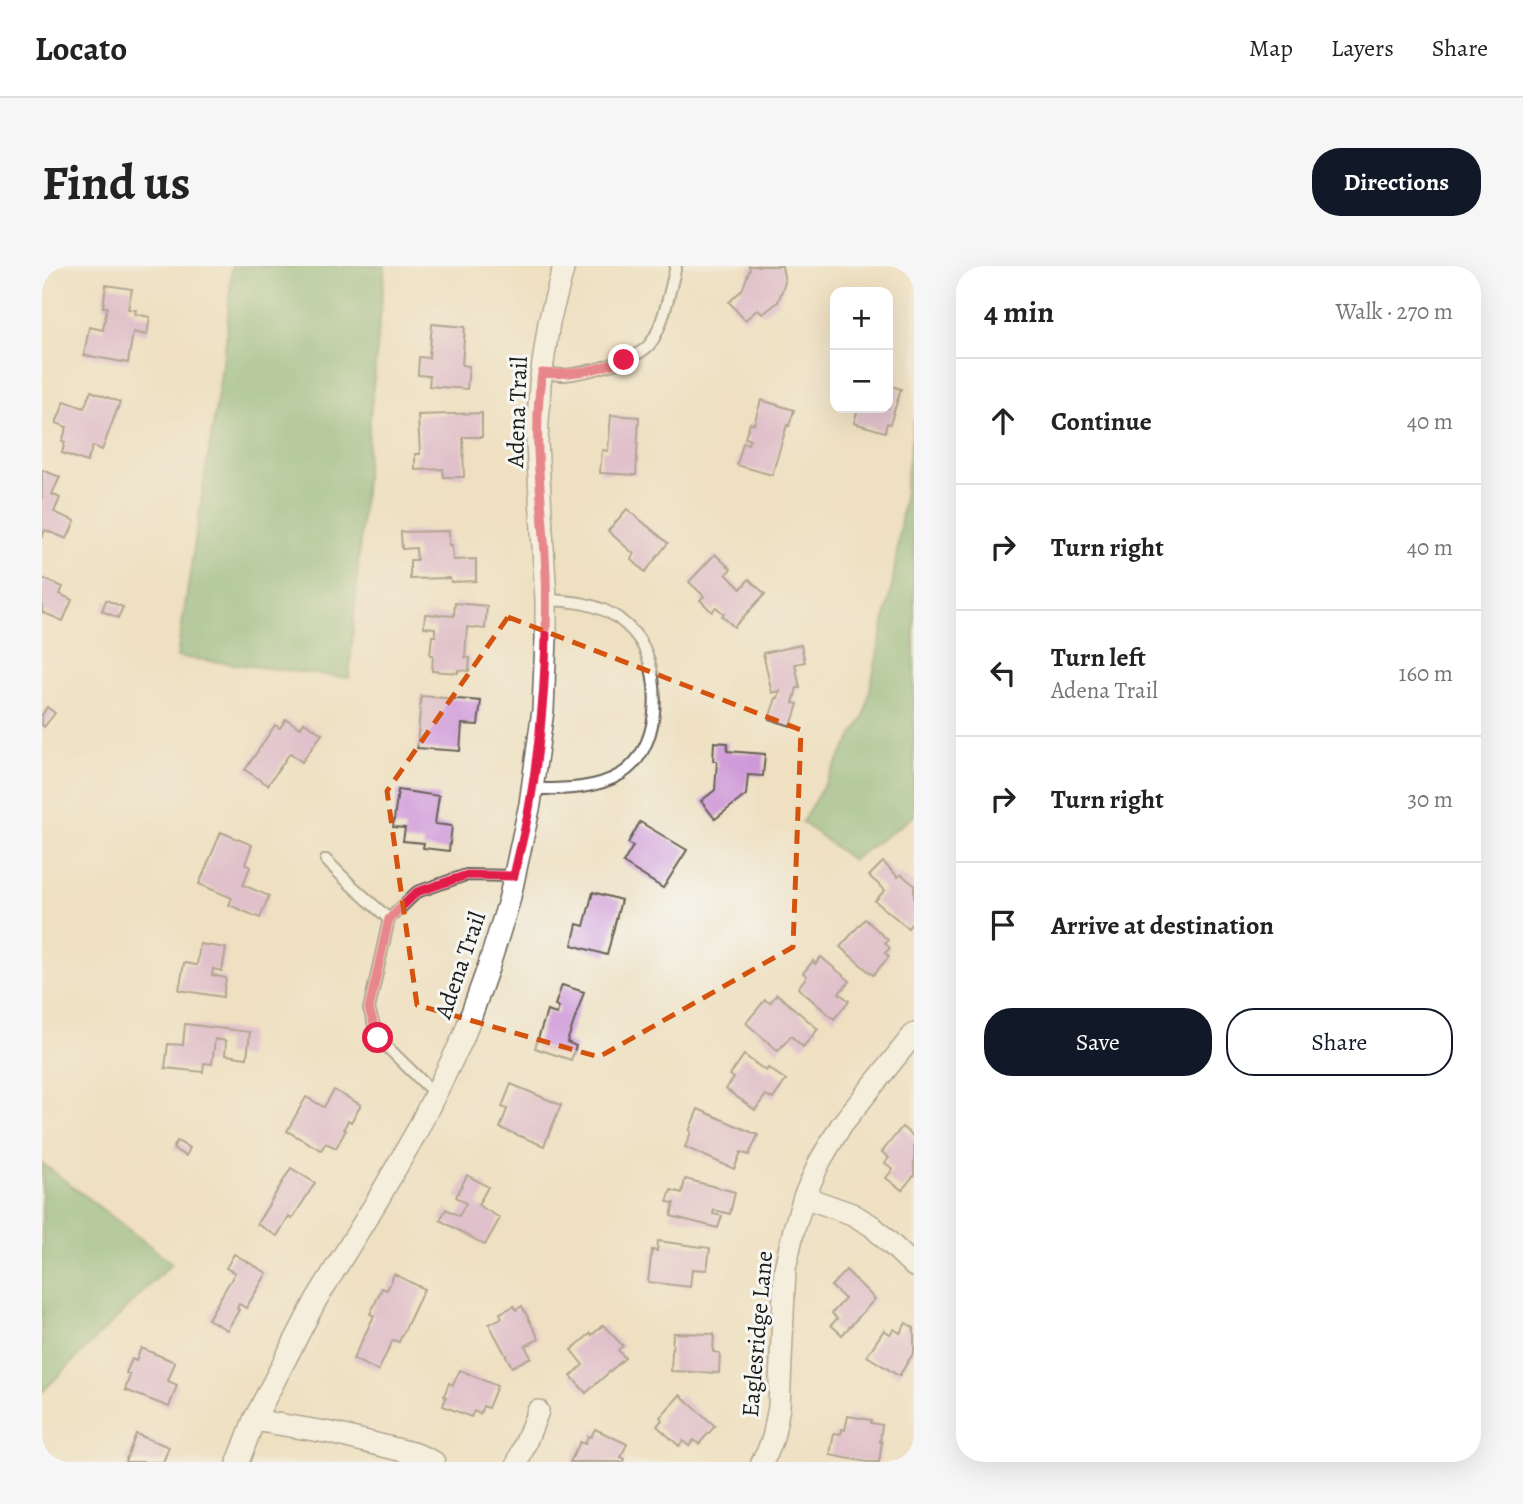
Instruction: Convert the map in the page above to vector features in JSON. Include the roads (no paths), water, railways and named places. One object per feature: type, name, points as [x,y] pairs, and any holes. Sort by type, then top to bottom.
[{"type":"street","name":"Adena Trail","points":[[238,1462],[254,1420],[316,1300],[417,1131],[463,1038],[509,901],[532,789],[543,710],[547,638],[537,442],[549,322],[564,266]]},
{"type":"street","name":"Eaglesridge Lane","points":[[762,1462],[774,1438],[779,1406],[785,1268],[804,1197],[820,1161],[842,1124],[914,1034]]},
{"type":"street","points":[[804,1197],[852,1214],[872,1226],[914,1266]]},
{"type":"street","points":[[517,1462],[538,1411]]},
{"type":"street","points":[[254,1420],[331,1433],[416,1454],[434,1462]]},
{"type":"lane","points":[[542,373],[563,375],[607,366],[642,352],[651,343],[659,326],[676,266]]},
{"type":"lane","points":[[532,789],[588,786],[622,773],[635,763],[643,751],[650,734],[653,714],[653,681],[648,658],[631,631],[605,610],[589,604],[546,600]]},
{"type":"lane","points":[[326,860],[389,919]]},
{"type":"lane","points":[[435,1094],[378,1038],[369,1009],[389,919],[417,892],[467,875],[514,876]]}]
